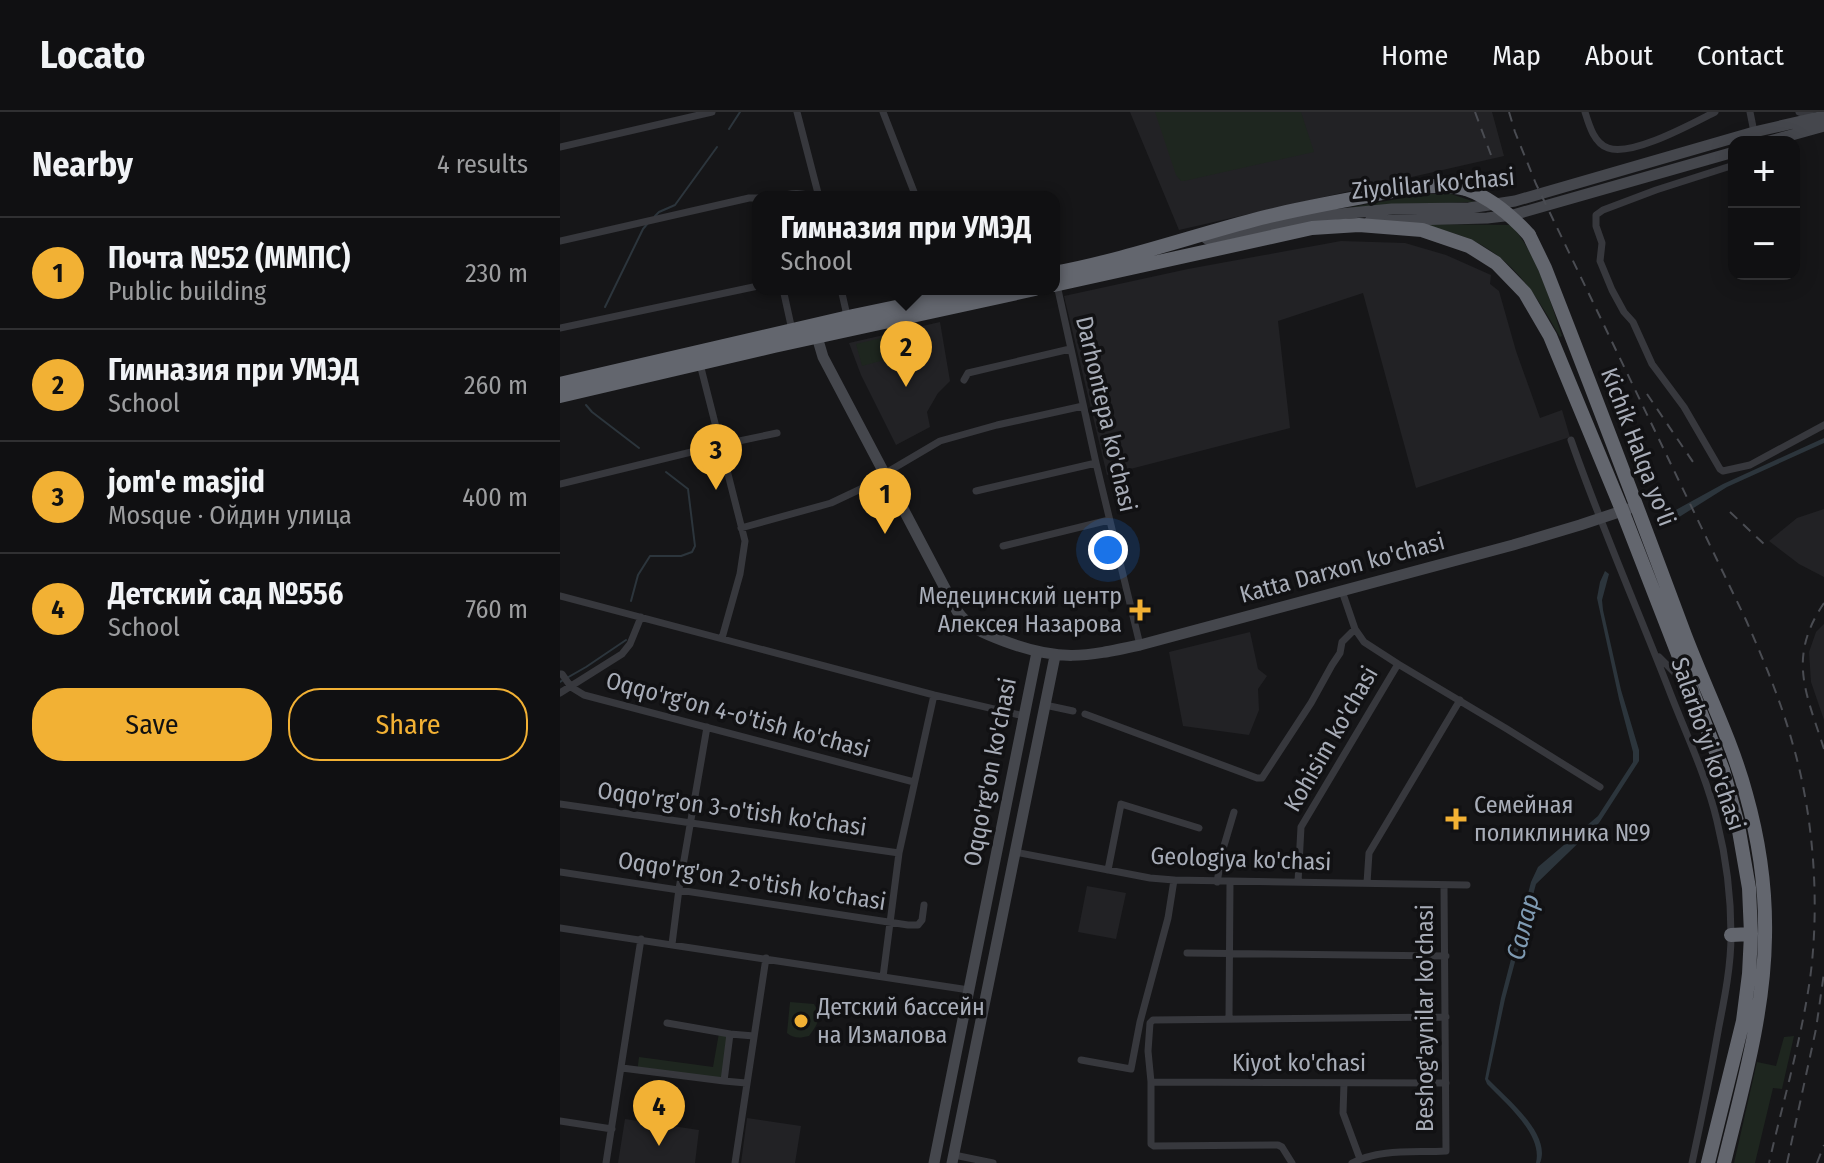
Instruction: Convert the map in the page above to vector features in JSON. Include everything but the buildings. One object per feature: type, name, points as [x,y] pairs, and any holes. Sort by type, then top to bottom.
[{"type":"highway","name":"Kichik Halqa yo'li","points":[[1060,277],[1088,266],[1263,218],[1422,187],[1466,189],[1503,209],[1529,235],[1545,268],[1691,690],[1746,824],[1763,887],[1764,973],[1755,1030],[1724,1163]]},
{"type":"highway","name":"Kichik Halqa yo'li","points":[[1060,278],[1322,227],[1385,226],[1432,233],[1477,250],[1505,271],[1525,293],[1550,336],[1630,508],[1742,780],[1751,934],[1748,985],[1743,1021],[1708,1163]]},
{"type":"highway","points":[[560,396],[700,364],[945,295]]},
{"type":"highway","points":[[843,325],[1003,295]]},
{"type":"highway","points":[[560,384],[792,331],[815,332]]},
{"type":"highway","points":[[1731,935],[1751,934]]},
{"type":"main road","name":"Ziyolilar ko'chasi","points":[[1088,266],[1309,217],[1504,204],[1754,132],[1823,120]]},
{"type":"main road","points":[[1782,136],[1823,120]]},
{"type":"main road","name":"Ziyolilar ko'chasi","points":[[1322,227],[1389,220],[1513,215],[1728,154]]},
{"type":"main road","points":[[1664,159],[1668,172]]},
{"type":"main road","name":"Oqqo'rg'on ko'chasi","points":[[815,332],[823,357],[964,620],[979,631],[1037,652],[934,1163]]},
{"type":"main road","name":"Katta Darxon ko'chasi","points":[[1037,652],[1055,656],[1086,656],[1140,645],[1513,545],[1630,508]]},
{"type":"main road","name":"Oqqo'rg'on ko'chasi","points":[[953,1159],[1055,656]]},
{"type":"main road","points":[[985,912],[1003,915]]},
{"type":"main road","points":[[969,990],[987,993]]},
{"type":"street","points":[[560,147],[712,112]]},
{"type":"street","points":[[797,112],[817,191]]},
{"type":"street","points":[[883,112],[914,191]]},
{"type":"street","points":[[1585,112],[1595,140],[1606,148],[1618,150],[1659,140],[1715,112]]},
{"type":"street","points":[[1750,112],[1754,132]]},
{"type":"street","points":[[1799,112],[1823,120]]},
{"type":"street","points":[[1728,167],[1656,190],[1596,215],[1602,243],[1600,261],[1652,364],[1684,407],[1720,469],[1750,465],[1824,425]]},
{"type":"street","points":[[560,241],[752,198]]},
{"type":"street","points":[[560,328],[752,287]]},
{"type":"street","points":[[784,295],[792,331]]},
{"type":"street","points":[[842,295],[846,311],[843,325]]},
{"type":"street","name":"Darhontepa ko'chasi","points":[[1058,295],[1140,645]]},
{"type":"street","points":[[964,380],[968,373],[1070,349]]},
{"type":"street","points":[[700,364],[745,541],[722,638]]},
{"type":"street","points":[[741,528],[831,503],[885,476],[940,441],[1083,406]]},
{"type":"street","points":[[560,484],[777,433]]},
{"type":"street","name":"Salarbo'yi ko'chasi","points":[[1571,440],[1692,747],[1717,819],[1727,881],[1731,935],[1729,963],[1692,1163]]},
{"type":"street","points":[[976,491],[1096,463]]},
{"type":"street","points":[[1003,546],[1109,520]]},
{"type":"street","points":[[1342,591],[1355,629],[1364,642],[1600,787]]},
{"type":"street","points":[[560,596],[1024,716]]},
{"type":"street","points":[[560,693],[566,680],[622,654],[630,644],[641,617]]},
{"type":"street","points":[[1085,714],[1262,778],[1311,703],[1340,653],[1342,642],[1355,629]]},
{"type":"street","points":[[1655,652],[1691,690]]},
{"type":"street","name":"Kohisim ko'chasi","points":[[1298,882],[1301,827],[1398,664]]},
{"type":"street","name":"Oqqo'rg'on 4-o'tish ko'chasi","points":[[566,680],[584,695],[914,782]]},
{"type":"street","points":[[883,977],[899,853],[934,695]]},
{"type":"street","points":[[1367,883],[1369,853],[1460,700]]},
{"type":"street","points":[[1045,705],[1073,711]]},
{"type":"street","points":[[672,944],[707,727]]},
{"type":"street","name":"Oqqo'rg'on 3-o'tish ko'chasi","points":[[560,804],[899,853]]},
{"type":"street","points":[[1108,870],[1121,804],[1199,828]]},
{"type":"street","points":[[1217,882],[1234,812]]},
{"type":"street","name":"Geologiya ko'chasi","points":[[1015,852],[1174,880],[1467,885]]},
{"type":"street","name":"Oqqo'rg'on 2-o'tish ko'chasi","points":[[560,872],[918,925],[924,905]]},
{"type":"street","points":[[1081,1060],[1131,1069],[1140,1022],[1168,918],[1174,880]]},
{"type":"street","points":[[1229,1018],[1230,882]]},
{"type":"street","name":"Beshog'aynilar ko'chasi","points":[[1356,1161],[1398,1152],[1446,1151],[1444,885]]},
{"type":"street","points":[[560,928],[969,990]]},
{"type":"street","points":[[606,1163],[641,939]]},
{"type":"street","points":[[1187,953],[1446,956]]},
{"type":"street","points":[[735,1163],[766,958]]},
{"type":"street","points":[[1292,1163],[1278,1145],[1151,1144],[1150,1023],[1157,1019],[1446,1017]]},
{"type":"street","points":[[667,1023],[754,1036]]},
{"type":"street","points":[[724,1081],[730,1034]]},
{"type":"street","points":[[622,1068],[746,1083]]},
{"type":"street","name":"Kiyot ko'chasi","points":[[1151,1082],[1446,1083]]},
{"type":"street","points":[[1344,1083],[1343,1113],[1356,1161]]},
{"type":"street","points":[[560,1121],[612,1129]]},
{"type":"street","points":[[953,1159],[993,1163]]},
{"type":"shaded area","points":[[1130,112],[1492,112],[1504,156],[1179,230]]},
{"type":"shaded area","points":[[1155,112],[1301,112],[1314,152],[1181,181],[1176,175]]},
{"type":"shaded area","points":[[1426,194],[1451,194],[1475,202],[1346,208]]},
{"type":"shaded area","points":[[1419,224],[1511,225],[1536,264],[1562,336],[1520,277],[1495,253],[1462,236]]},
{"type":"shaded area","points":[[1341,241],[1405,243],[1446,255],[1491,275],[1490,284],[1499,291],[1540,418],[1562,410],[1570,437],[1416,488],[1363,293],[1278,321],[1290,428],[1107,475],[1064,296]]},
{"type":"shaded area","points":[[940,322],[950,381],[938,393],[927,412],[930,427],[896,445],[861,375],[849,343]]},
{"type":"shaded area","points":[[890,336],[895,357],[862,366],[856,344]]},
{"type":"shaded area","points":[[1824,509],[1824,577],[1799,564],[1769,541],[1797,518]]},
{"type":"shaded area","points":[[1824,624],[1824,720],[1811,682],[1809,652],[1816,632]]},
{"type":"shaded area","points":[[1250,632],[1258,669],[1267,676],[1258,689],[1259,710],[1249,735],[1183,726],[1169,652]]},
{"type":"shaded area","points":[[1087,886],[1126,893],[1116,939],[1078,932]]},
{"type":"shaded area","points":[[790,1002],[814,1004],[818,1020],[809,1036],[798,1038],[787,1033]]},
{"type":"shaded area","points":[[719,1033],[728,1034],[722,1083],[637,1073],[639,1057],[713,1067]]},
{"type":"shaded area","points":[[1794,1036],[1782,1089],[1773,1088],[1755,1163],[1734,1163],[1757,1062],[1776,1066],[1784,1037]]},
{"type":"shaded area","points":[[747,1118],[801,1126],[795,1163],[741,1163]]},
{"type":"shaded area","points":[[625,1119],[699,1130],[695,1163],[618,1163]]},
{"type":"water","points":[[1824,438],[1824,443],[1727,487],[1668,524],[1663,517],[1723,484]]},
{"type":"water","name":"Салар","points":[[1605,571],[1609,574],[1602,600],[1603,610],[1621,690],[1639,750],[1639,761],[1599,823],[1536,884],[1505,999],[1488,1079],[1534,1129],[1542,1152],[1540,1163],[1536,1163],[1537,1152],[1528,1130],[1485,1079],[1501,998],[1531,882],[1538,867],[1598,816],[1633,762],[1597,598]]},
{"type":"waterway","points":[[729,129],[740,112]]},
{"type":"waterway","points":[[655,216],[675,205],[717,147]]},
{"type":"waterway","points":[[605,307],[648,223]]},
{"type":"waterway","points":[[586,405],[639,448]]},
{"type":"waterway","points":[[631,601],[638,575],[650,556],[681,556],[692,552],[695,546],[688,489],[666,472]]},
{"type":"waterway","points":[[560,682],[626,640]]},
{"type":"railway","points":[[1475,112],[1491,155]]},
{"type":"railway","points":[[1509,112],[1536,184],[1746,620],[1778,697],[1800,773],[1813,861],[1813,951],[1802,1025],[1769,1163]]},
{"type":"railway","points":[[1647,394],[1695,465]]},
{"type":"railway","points":[[1730,512],[1764,544]]},
{"type":"railway","points":[[1824,603],[1806,641],[1803,658],[1806,692],[1824,749]]},
{"type":"railway","points":[[1787,1163],[1816,1029],[1824,973]]},
{"type":"railway","points":[[1817,1163],[1824,1145]]},
{"type":"place","name":"Гимназия при УМЭД","points":[[906,387]]},
{"type":"place","name":"jom'e masjid","points":[[716,490]]},
{"type":"place","name":"Почта №52 (ММПС)","points":[[885,534]]},
{"type":"place","name":"Медецинский центр Алексея Назарова","points":[[1140,610]]},
{"type":"place","name":"Семейная поликлиника №9","points":[[1456,819]]},
{"type":"place","name":"Детский бассейн на Измалова","points":[[801,1021]]},
{"type":"place","name":"Детский сад №556","points":[[659,1146]]}]
